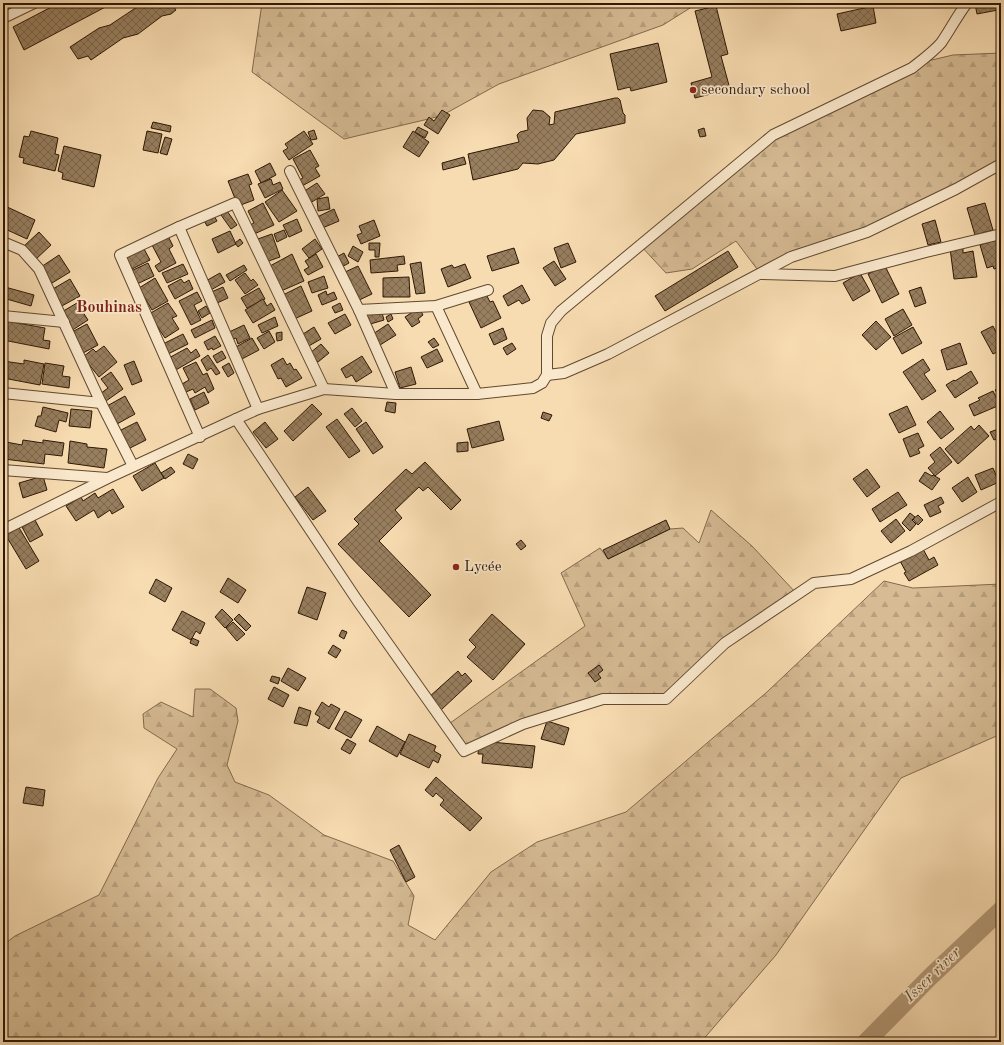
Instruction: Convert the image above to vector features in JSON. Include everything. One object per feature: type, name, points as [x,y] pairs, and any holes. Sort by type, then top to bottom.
[{"type":"street","points":[[3,18],[34,3]]},
{"type":"street","points":[[3,530],[133,466],[258,409],[324,389],[396,394],[477,394],[533,388],[542,383],[547,375],[547,336],[550,323],[561,311],[773,135],[912,68],[929,56],[941,42],[967,3]]},
{"type":"street","points":[[547,375],[564,373],[608,354],[791,257],[867,232],[956,189],[1001,164]]},
{"type":"street","points":[[290,171],[359,310],[396,394]]},
{"type":"street","points":[[200,436],[120,254],[235,203],[324,389]]},
{"type":"street","points":[[179,227],[258,409]]},
{"type":"street","points":[[760,274],[835,276],[1001,234]]},
{"type":"street","points":[[3,242],[22,250],[39,269],[101,403],[133,466]]},
{"type":"street","points":[[359,310],[436,306],[488,290]]},
{"type":"street","points":[[436,306],[477,394]]},
{"type":"street","points":[[3,316],[64,322]]},
{"type":"street","points":[[3,393],[101,403]]},
{"type":"street","points":[[236,419],[357,600],[464,751],[523,724],[603,699],[666,699],[725,643],[814,583],[851,579],[912,551],[1001,502]]},
{"type":"street","points":[[3,470],[108,478]]},
{"type":"green space","points":[[262,3],[698,3],[663,25],[499,84],[441,116],[344,139],[252,72]]},
{"type":"green space","points":[[1001,53],[1001,164],[956,189],[760,273],[736,241],[692,269],[666,273],[640,245],[773,135],[919,63],[953,55]]},
{"type":"green space","points":[[711,510],[752,546],[797,594],[725,643],[666,699],[603,699],[464,751],[446,726],[585,626],[561,573],[600,548],[608,559],[670,529],[683,528],[699,543]]},
{"type":"green space","points":[[884,581],[913,588],[1001,584],[1001,734],[901,778],[776,955],[701,1042],[3,1042],[3,945],[15,936],[99,895],[158,778],[177,749],[144,728],[143,714],[161,702],[193,717],[195,689],[210,689],[236,708],[238,721],[227,765],[235,782],[269,795],[324,835],[393,861],[414,896],[408,925],[435,940],[491,872],[537,842],[626,812],[767,692]]},
{"type":"building","points":[[59,3],[113,3],[24,50],[13,27]]},
{"type":"building","points":[[147,3],[171,3],[176,10],[171,14],[162,16],[138,34],[123,38],[91,60],[88,56],[78,59],[70,47],[99,28],[110,25],[140,5]]},
{"type":"building","points":[[997,3],[998,10],[977,14],[975,4]]},
{"type":"building","points":[[716,6],[728,54],[721,56],[730,89],[695,98],[691,83],[712,77],[695,11]]},
{"type":"building","points":[[873,6],[876,23],[841,31],[837,14]]},
{"type":"building","points":[[658,43],[667,82],[631,91],[630,87],[618,90],[610,54]]},
{"type":"building","points":[[615,98],[620,100],[623,113],[625,115],[625,123],[576,134],[554,160],[538,164],[523,163],[518,169],[473,180],[468,154],[519,142],[517,135],[520,132],[528,130],[527,118],[533,110],[543,111],[550,117],[549,125],[554,124],[555,112]]},
{"type":"building","points":[[442,110],[450,115],[438,134],[424,125],[429,117],[434,121]]},
{"type":"building","points":[[153,122],[171,126],[170,132],[151,128]]},
{"type":"building","points":[[418,127],[428,132],[425,138],[415,132]]},
{"type":"building","points":[[704,128],[706,136],[700,137],[698,130]]},
{"type":"building","points":[[314,130],[317,139],[311,140],[308,132]]},
{"type":"building","points":[[31,131],[58,138],[55,154],[59,155],[55,171],[23,163],[24,158],[19,157],[24,136],[29,137]]},
{"type":"building","points":[[147,131],[162,134],[158,153],[143,150]]},
{"type":"building","points":[[304,131],[313,144],[289,160],[283,151],[288,148],[285,144]]},
{"type":"building","points":[[413,131],[429,142],[419,157],[403,147]]},
{"type":"building","points":[[165,137],[172,139],[167,155],[160,153]]},
{"type":"building","points":[[64,146],[101,155],[94,187],[62,179],[63,173],[58,171]]},
{"type":"building","points":[[310,150],[319,166],[315,168],[320,176],[302,186],[299,180],[303,178],[293,159]]},
{"type":"building","points":[[464,157],[466,164],[443,170],[442,163]]},
{"type":"building","points":[[270,163],[276,175],[261,183],[255,171]]},
{"type":"building","points":[[248,174],[252,184],[249,185],[254,200],[238,206],[228,181]]},
{"type":"building","points":[[271,179],[273,185],[280,182],[283,189],[265,198],[258,184]]},
{"type":"building","points":[[317,183],[325,194],[310,203],[303,192]]},
{"type":"building","points":[[282,190],[297,211],[279,222],[265,202]]},
{"type":"building","points":[[328,197],[330,209],[318,211],[317,199]]},
{"type":"building","points":[[263,203],[274,225],[252,235],[248,226],[254,223],[248,211]]},
{"type":"building","points":[[985,203],[993,230],[975,235],[967,208]]},
{"type":"building","points":[[3,205],[35,220],[27,239],[3,228]]},
{"type":"building","points":[[334,209],[339,221],[320,229],[315,218]]},
{"type":"building","points":[[227,211],[237,225],[231,229],[221,215]]},
{"type":"building","points":[[213,214],[217,221],[207,226],[203,219]]},
{"type":"building","points":[[297,219],[302,231],[289,237],[283,225]]},
{"type":"building","points":[[374,220],[380,236],[361,244],[357,235],[362,233],[359,226]]},
{"type":"building","points":[[935,220],[941,242],[928,245],[922,224]]},
{"type":"building","points":[[284,230],[287,237],[277,242],[274,234]]},
{"type":"building","points":[[230,231],[236,244],[218,253],[212,239]]},
{"type":"building","points":[[39,232],[51,245],[35,260],[23,247]]},
{"type":"building","points":[[272,234],[280,257],[266,262],[255,240]]},
{"type":"building","points":[[168,236],[173,246],[169,249],[176,263],[159,272],[155,266],[161,262],[152,245]]},
{"type":"building","points":[[240,239],[243,243],[238,247],[235,243]]},
{"type":"building","points":[[315,239],[322,249],[309,258],[302,249]]},
{"type":"building","points":[[999,239],[1001,246],[1001,267],[994,269],[993,266],[987,268],[980,245]]},
{"type":"building","points":[[369,243],[380,243],[379,257],[375,257],[375,250],[369,250]]},
{"type":"building","points":[[568,243],[576,262],[561,268],[554,248]]},
{"type":"building","points":[[353,246],[363,252],[358,262],[348,256]]},
{"type":"building","points":[[963,246],[963,253],[973,251],[977,277],[954,279],[950,248]]},
{"type":"building","points":[[143,247],[150,260],[132,269],[125,257]]},
{"type":"building","points":[[514,248],[519,263],[492,271],[487,256]]},
{"type":"building","points":[[728,251],[738,267],[665,311],[655,296]]},
{"type":"building","points":[[344,253],[349,263],[338,269],[333,259]]},
{"type":"building","points":[[292,254],[304,281],[281,291],[270,266]]},
{"type":"building","points":[[316,254],[323,267],[308,275],[304,270],[309,267],[305,261]]},
{"type":"building","points":[[59,255],[70,272],[52,283],[41,267]]},
{"type":"building","points":[[404,256],[405,264],[397,265],[398,271],[371,273],[370,260]]},
{"type":"building","points":[[554,261],[566,279],[555,286],[543,268]]},
{"type":"building","points":[[421,262],[425,293],[416,294],[410,264]]},
{"type":"building","points":[[148,263],[154,276],[137,284],[131,271]]},
{"type":"building","points":[[183,264],[188,274],[167,283],[162,273]]},
{"type":"building","points":[[465,264],[471,278],[448,287],[441,269],[452,265],[454,268]]},
{"type":"building","points":[[244,265],[247,270],[230,281],[226,275]]},
{"type":"building","points":[[358,266],[372,294],[357,301],[343,273]]},
{"type":"building","points":[[885,266],[899,294],[882,303],[868,274]]},
{"type":"building","points":[[220,273],[225,282],[209,291],[204,282]]},
{"type":"building","points":[[245,273],[251,281],[253,279],[258,285],[245,294],[235,280]]},
{"type":"building","points":[[860,273],[870,291],[853,301],[843,283]]},
{"type":"building","points":[[324,276],[328,288],[312,293],[308,282]]},
{"type":"building","points":[[409,277],[410,297],[383,297],[383,278]]},
{"type":"building","points":[[155,278],[168,301],[152,310],[139,288]]},
{"type":"building","points":[[70,279],[80,296],[60,307],[51,290]]},
{"type":"building","points":[[181,279],[184,283],[189,280],[193,289],[175,299],[168,286]]},
{"type":"building","points":[[522,285],[530,300],[522,304],[519,300],[508,306],[503,296]]},
{"type":"building","points":[[301,286],[312,311],[292,320],[281,296]]},
{"type":"building","points":[[5,287],[34,295],[31,306],[3,298]]},
{"type":"building","points":[[223,287],[228,298],[215,304],[209,293]]},
{"type":"building","points":[[921,287],[926,303],[915,307],[909,291]]},
{"type":"building","points":[[259,288],[265,299],[247,308],[241,298]]},
{"type":"building","points":[[326,291],[327,295],[334,292],[337,299],[322,305],[318,295]]},
{"type":"building","points":[[197,292],[202,301],[194,305],[201,320],[191,325],[179,301]]},
{"type":"building","points":[[486,294],[490,302],[493,301],[501,318],[481,328],[469,302]]},
{"type":"building","points":[[263,299],[267,306],[271,303],[275,310],[253,323],[245,310]]},
{"type":"building","points":[[77,303],[88,320],[71,331],[60,313]]},
{"type":"building","points":[[168,303],[177,316],[172,318],[179,329],[165,338],[149,314]]},
{"type":"building","points":[[340,303],[343,310],[335,313],[332,307]]},
{"type":"building","points":[[206,306],[210,313],[202,318],[198,311]]},
{"type":"building","points":[[419,308],[423,315],[418,319],[420,322],[412,327],[405,317]]},
{"type":"building","points":[[381,309],[384,320],[367,325],[364,314]]},
{"type":"building","points":[[903,309],[912,325],[894,336],[885,319]]},
{"type":"building","points":[[345,314],[351,325],[335,334],[328,323]]},
{"type":"building","points":[[391,314],[393,319],[388,322],[386,317]]},
{"type":"building","points":[[275,317],[278,326],[262,333],[258,325]]},
{"type":"building","points":[[212,320],[215,328],[195,338],[191,330]]},
{"type":"building","points":[[6,321],[45,328],[43,340],[50,341],[49,349],[3,340]]},
{"type":"building","points":[[876,321],[891,337],[876,350],[862,335]]},
{"type":"building","points":[[87,324],[98,345],[83,353],[72,332]]},
{"type":"building","points":[[388,324],[396,335],[380,345],[373,334]]},
{"type":"building","points":[[244,325],[250,338],[238,344],[236,338],[231,340],[227,333]]},
{"type":"building","points":[[993,326],[1001,342],[1001,350],[993,354],[981,332]]},
{"type":"building","points":[[314,327],[321,339],[307,347],[300,336]]},
{"type":"building","points":[[913,327],[922,343],[902,354],[893,338]]},
{"type":"building","points":[[503,328],[507,339],[494,345],[489,334]]},
{"type":"building","points":[[269,331],[275,342],[264,349],[257,338]]},
{"type":"building","points":[[282,332],[282,340],[277,341],[276,333]]},
{"type":"building","points":[[183,334],[188,344],[166,355],[161,345]]},
{"type":"building","points":[[215,336],[221,346],[213,350],[212,348],[208,350],[204,342]]},
{"type":"building","points":[[252,338],[259,350],[240,360],[234,348]]},
{"type":"building","points":[[434,338],[439,345],[433,348],[428,342]]},
{"type":"building","points":[[512,343],[516,349],[507,355],[503,348]]},
{"type":"building","points":[[960,343],[967,364],[947,370],[941,350]]},
{"type":"building","points":[[321,344],[329,353],[318,362],[310,353]]},
{"type":"building","points":[[104,346],[117,362],[99,377],[83,357],[93,349],[96,352]]},
{"type":"building","points":[[187,348],[191,353],[196,349],[200,356],[174,371],[167,359]]},
{"type":"building","points":[[437,349],[443,361],[427,368],[421,357]]},
{"type":"building","points":[[222,351],[226,358],[217,363],[213,356]]},
{"type":"building","points":[[208,355],[220,373],[216,375],[211,368],[207,371],[201,360]]},
{"type":"building","points":[[362,356],[372,372],[356,382],[352,375],[346,378],[341,369]]},
{"type":"building","points":[[283,358],[287,365],[290,363],[294,370],[296,369],[302,378],[286,387],[281,378],[278,379],[271,365]]},
{"type":"building","points":[[923,359],[930,370],[924,374],[936,391],[922,400],[903,372]]},
{"type":"building","points":[[24,360],[44,364],[40,385],[3,378],[3,361],[24,364]]},
{"type":"building","points":[[134,361],[142,381],[132,385],[124,365]]},
{"type":"building","points":[[196,362],[203,375],[207,373],[214,389],[208,393],[205,387],[195,393],[193,389],[186,392],[182,384],[189,380],[183,368]]},
{"type":"building","points":[[45,363],[64,366],[62,376],[70,377],[69,388],[42,384]]},
{"type":"building","points":[[229,363],[234,373],[228,377],[222,367]]},
{"type":"building","points":[[411,367],[416,384],[400,388],[395,372]]},
{"type":"building","points":[[971,371],[978,383],[955,398],[946,385]]},
{"type":"building","points":[[111,372],[123,389],[106,401],[100,394],[108,388],[101,379]]},
{"type":"building","points":[[1001,386],[1001,399],[995,390]]},
{"type":"building","points":[[993,391],[1000,405],[974,416],[969,405],[980,400],[978,398]]},
{"type":"building","points":[[204,392],[209,403],[195,410],[190,399]]},
{"type":"building","points":[[125,396],[135,414],[117,424],[107,406]]},
{"type":"building","points":[[387,402],[396,403],[395,413],[385,411]]},
{"type":"building","points":[[312,404],[322,414],[293,441],[284,431]]},
{"type":"building","points":[[907,406],[916,425],[899,433],[889,414]]},
{"type":"building","points":[[43,407],[68,413],[66,422],[59,420],[56,432],[35,426],[38,416],[41,416]]},
{"type":"building","points":[[352,408],[362,421],[355,427],[344,414]]},
{"type":"building","points":[[71,409],[92,411],[90,428],[69,426]]},
{"type":"building","points":[[940,411],[954,429],[941,439],[927,422]]},
{"type":"building","points":[[543,412],[552,415],[549,421],[541,418]]},
{"type":"building","points":[[337,419],[360,451],[349,458],[326,427]]},
{"type":"building","points":[[499,421],[504,440],[472,448],[467,429]]},
{"type":"building","points":[[137,422],[146,440],[128,449],[119,431]]},
{"type":"building","points":[[265,422],[278,439],[266,448],[253,432]]},
{"type":"building","points":[[366,422],[383,447],[373,454],[356,429]]},
{"type":"building","points":[[979,425],[989,436],[958,464],[945,449],[971,426],[974,430]]},
{"type":"building","points":[[1001,428],[1001,437],[994,440],[990,432]]},
{"type":"building","points":[[918,433],[924,446],[918,449],[920,453],[910,457],[903,439]]},
{"type":"building","points":[[23,440],[43,443],[43,440],[64,443],[62,456],[45,454],[44,464],[4,459],[6,442],[22,445]]},
{"type":"building","points":[[70,441],[87,444],[87,447],[107,449],[104,468],[68,463]]},
{"type":"building","points":[[468,442],[468,451],[457,452],[457,443]]},
{"type":"building","points":[[940,447],[952,462],[935,476],[928,468],[935,462],[930,455]]},
{"type":"building","points":[[188,454],[198,459],[193,469],[183,464]]},
{"type":"building","points":[[425,462],[461,500],[451,510],[428,487],[423,491],[419,487],[395,510],[402,518],[379,541],[431,595],[409,617],[338,544],[359,524],[354,519],[406,469],[412,474]]},
{"type":"building","points":[[155,463],[164,478],[142,491],[133,476]]},
{"type":"building","points":[[171,467],[175,472],[165,479],[161,473]]},
{"type":"building","points":[[993,468],[999,482],[981,490],[975,475]]},
{"type":"building","points":[[867,469],[880,487],[867,497],[853,479]]},
{"type":"building","points":[[925,472],[940,479],[932,490],[919,481]]},
{"type":"building","points":[[43,476],[47,490],[23,498],[19,483]]},
{"type":"building","points":[[968,477],[977,492],[962,502],[952,488]]},
{"type":"building","points":[[308,487],[326,511],[313,520],[295,497]]},
{"type":"building","points":[[113,489],[124,507],[112,514],[110,510],[98,518],[94,510],[76,521],[66,506],[81,497],[83,501],[95,493],[98,498]]},
{"type":"building","points":[[898,492],[907,505],[880,522],[872,509]]},
{"type":"building","points":[[941,497],[944,503],[938,506],[941,512],[930,517],[924,505]]},
{"type":"building","points":[[910,513],[915,517],[912,520],[916,524],[910,531],[902,523]]},
{"type":"building","points":[[918,515],[923,520],[918,525],[913,519]]},
{"type":"building","points":[[896,519],[905,531],[891,543],[881,531]]},
{"type":"building","points":[[35,520],[43,535],[30,542],[22,527]]},
{"type":"building","points":[[666,520],[670,529],[608,559],[603,550]]},
{"type":"building","points":[[18,526],[39,561],[26,569],[5,534]]},
{"type":"building","points":[[521,540],[526,546],[521,550],[516,544]]},
{"type":"building","points":[[923,549],[929,560],[934,557],[938,565],[909,581],[904,573],[906,572],[900,561]]},
{"type":"building","points":[[228,578],[246,590],[238,603],[220,592]]},
{"type":"building","points":[[156,579],[172,588],[165,602],[149,593]]},
{"type":"building","points":[[307,587],[326,593],[317,620],[298,613]]},
{"type":"building","points":[[222,609],[233,620],[225,628],[215,617]]},
{"type":"building","points":[[182,611],[205,623],[200,634],[196,631],[191,640],[172,630]]},
{"type":"building","points":[[239,614],[251,626],[246,631],[234,619]]},
{"type":"building","points":[[492,614],[525,644],[493,680],[467,657],[476,647],[469,640]]},
{"type":"building","points":[[233,622],[245,634],[237,641],[226,628]]},
{"type":"building","points":[[342,630],[347,632],[344,639],[339,636]]},
{"type":"building","points":[[192,638],[199,641],[197,646],[190,643]]},
{"type":"building","points":[[333,645],[341,650],[336,658],[328,653]]},
{"type":"building","points":[[599,665],[603,670],[598,674],[601,678],[595,682],[588,673]]},
{"type":"building","points":[[288,668],[306,678],[298,691],[281,681]]},
{"type":"building","points":[[458,671],[462,676],[465,673],[472,681],[441,710],[429,697]]},
{"type":"building","points":[[272,676],[280,678],[278,684],[270,681]]},
{"type":"building","points":[[274,687],[289,695],[283,707],[268,699]]},
{"type":"building","points":[[322,702],[329,707],[331,704],[340,709],[329,729],[317,722],[320,717],[315,714]]},
{"type":"building","points":[[299,707],[311,711],[307,726],[294,723]]},
{"type":"building","points":[[345,711],[362,720],[351,738],[335,729]]},
{"type":"building","points":[[547,721],[569,728],[564,745],[541,739]]},
{"type":"building","points":[[377,726],[405,742],[397,757],[369,741]]},
{"type":"building","points":[[409,734],[436,746],[434,751],[441,755],[438,763],[433,760],[429,768],[400,754]]},
{"type":"building","points":[[347,739],[356,744],[350,754],[341,749]]},
{"type":"building","points":[[479,741],[535,746],[532,768],[482,763],[483,754],[478,754]]},
{"type":"building","points":[[3,772],[8,781],[3,784]]},
{"type":"building","points":[[436,777],[482,818],[470,831],[440,805],[444,800],[436,793],[433,797],[425,790]]},
{"type":"building","points":[[26,787],[45,790],[43,806],[23,803]]},
{"type":"building","points":[[3,793],[5,807],[3,808]]},
{"type":"building","points":[[399,845],[415,877],[406,882],[390,850]]},
{"type":"waterway","name":"Isser river","points":[[866,1042],[930,977],[1001,910]]},
{"type":"place","name":"secondary school","points":[[693,90]]},
{"type":"place","name":"Lycée","points":[[456,567]]},
{"type":"district","name":"Bouhinas","points":[[109,308]]}]
